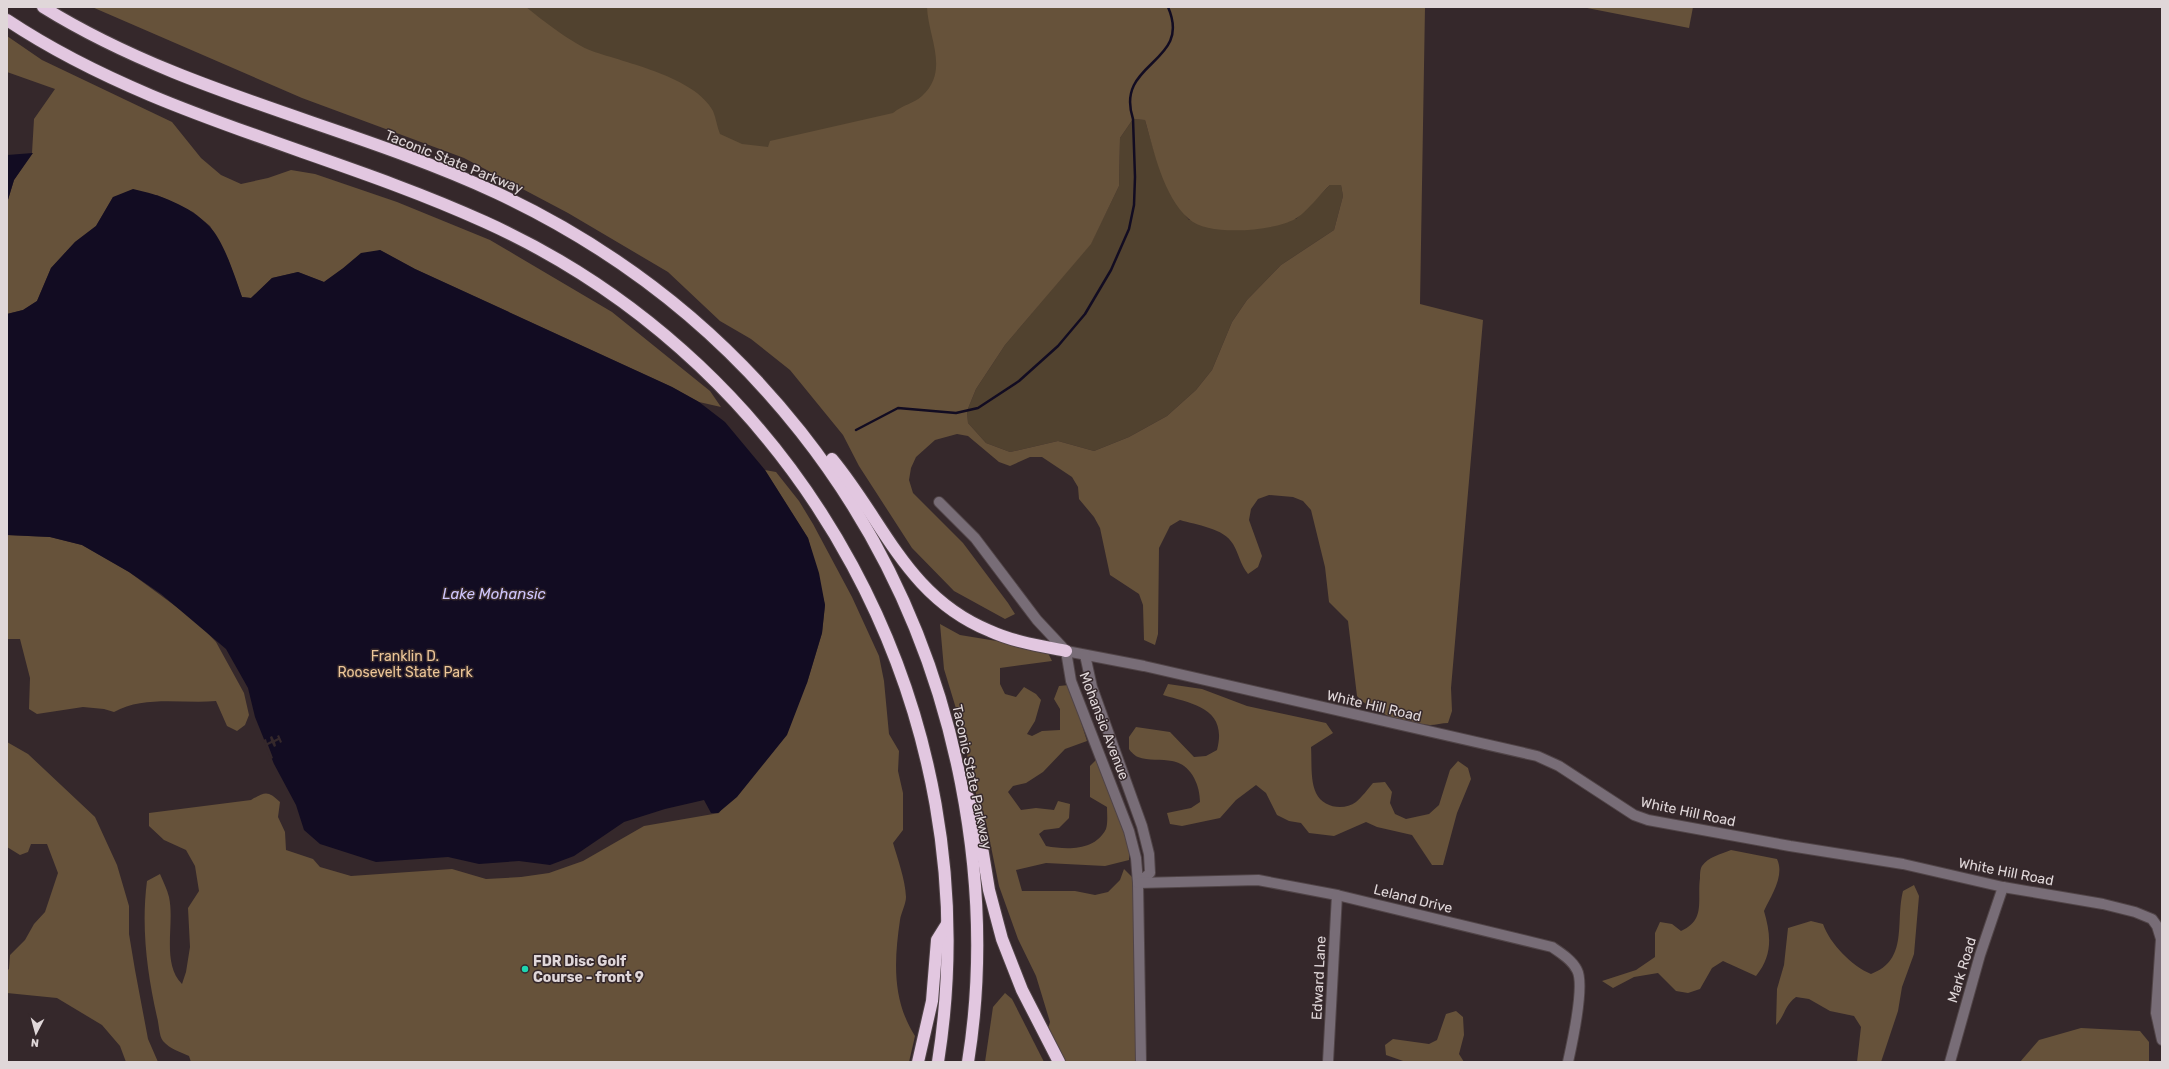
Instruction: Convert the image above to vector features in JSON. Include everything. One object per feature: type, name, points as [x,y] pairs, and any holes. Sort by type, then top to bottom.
[{"type":"highway","name":"Taconic State Parkway","points":[[43,7],[111,45],[169,71],[439,169],[497,194],[552,221],[607,254],[684,312],[754,376],[796,424],[851,502],[897,585],[922,644],[941,700],[950,731],[971,839],[977,920],[975,991],[968,1062]]},
{"type":"highway","points":[[7,20],[74,60],[144,94],[192,113],[431,198],[518,237],[600,286],[656,327],[705,370],[765,433],[803,483],[852,563],[880,620],[907,690],[929,769],[943,862],[947,924],[946,988],[938,1062]]},
{"type":"highway","points":[[796,424],[840,470],[907,568],[937,600],[961,617],[991,632],[1022,642],[1066,651]]},
{"type":"highway","points":[[962,788],[971,801],[977,817],[992,903],[1006,952],[1028,1003],[1059,1062]]},
{"type":"highway","points":[[918,1062],[932,1001],[937,940],[947,924]]},
{"type":"street","points":[[939,502],[975,538],[1037,620],[1066,651]]},
{"type":"street","name":"White Hill Road","points":[[1066,651],[1085,654],[1537,756],[1559,766],[1634,815],[1648,820],[1790,846],[1903,864],[2003,887],[2103,904],[2135,912],[2152,919],[2157,926],[2161,939],[2156,1013],[2162,1040]]},
{"type":"street","name":"Mohansic Avenue","points":[[1066,651],[1071,681],[1129,831],[1136,858],[1138,883],[1141,1062]]},
{"type":"street","name":"Mohansic Avenue","points":[[1085,654],[1092,687],[1146,840],[1150,873],[1138,883]]},
{"type":"street","name":"Leland Drive","points":[[1138,883],[1258,880],[1337,895],[1552,947],[1568,959],[1578,971],[1580,987],[1568,1062]]},
{"type":"street","name":"Mark Road","points":[[1950,1062],[1980,955],[2003,887]]},
{"type":"street","name":"Edward Lane","points":[[1328,1062],[1337,895]]},
{"type":"shaded area","points":[[92,7],[526,7],[584,48],[640,66],[676,80],[691,89],[704,99],[713,111],[720,134],[742,144],[768,147],[770,141],[893,113],[922,96],[930,86],[935,76],[936,65],[927,7],[1425,7],[1420,304],[1483,320],[1451,688],[1452,711],[1448,723],[1430,725],[1400,720],[1372,708],[1357,696],[1348,621],[1329,602],[1325,567],[1311,510],[1303,501],[1293,497],[1269,495],[1258,499],[1251,509],[1249,520],[1262,556],[1258,567],[1248,574],[1233,544],[1223,534],[1209,528],[1180,520],[1170,526],[1159,548],[1158,634],[1155,645],[1144,640],[1143,605],[1139,594],[1110,575],[1100,528],[1094,517],[1079,499],[1078,487],[1072,477],[1042,457],[1030,457],[1010,466],[999,462],[968,436],[957,434],[935,440],[916,457],[911,468],[909,480],[913,493],[963,543],[1008,603],[1015,614],[1005,619],[954,591],[912,548],[859,466],[843,435],[790,370],[751,339],[720,321],[668,272],[568,213],[464,158],[302,98]],"holes":[[[1133,119],[1145,120],[1156,159],[1172,198],[1189,219],[1198,225],[1225,230],[1272,227],[1295,219],[1304,212],[1330,185],[1341,185],[1343,196],[1334,230],[1281,265],[1247,300],[1232,322],[1212,370],[1196,390],[1167,416],[1129,437],[1094,451],[1058,441],[1010,452],[986,443],[968,423],[967,411],[976,389],[1005,345],[1091,244],[1119,186],[1120,138]]]},
{"type":"shaded area","points":[[500,7],[987,7],[937,92],[880,131],[759,159]]},
{"type":"shaded area","points":[[1582,7],[1693,7],[1689,28]]},
{"type":"shaded area","points":[[7,36],[42,60],[172,122],[201,158],[221,175],[241,184],[268,178],[291,170],[315,174],[397,202],[490,240],[612,312],[710,391],[721,407],[699,402],[672,387],[415,269],[380,250],[342,269],[324,282],[298,272],[272,278],[251,298],[242,297],[228,259],[210,226],[193,212],[157,195],[113,197],[96,226],[75,242],[51,268],[37,301],[23,310],[7,314],[7,203],[14,180],[32,153],[34,119],[55,89],[7,72]]},
{"type":"shaded area","points":[[1133,119],[1145,120],[1157,159],[1167,184],[1189,220],[1296,219],[1330,185],[1341,185],[1343,196],[1334,230],[1281,265],[1247,300],[1232,322],[1212,370],[1196,390],[1167,416],[1129,437],[1094,451],[1058,441],[1010,452],[986,443],[968,423],[967,411],[976,389],[1005,345],[1091,243],[1119,186],[1120,138]]},
{"type":"shaded area","points":[[765,470],[776,472],[799,501],[852,597],[879,656],[884,681],[889,734],[899,751],[898,771],[903,793],[903,830],[893,843],[903,876],[906,897],[900,920],[896,965],[902,1008],[915,1036],[909,1062],[191,1062],[189,1056],[172,1048],[163,1041],[153,1000],[146,949],[145,898],[147,881],[160,874],[167,891],[171,919],[170,954],[176,975],[182,984],[186,972],[190,947],[188,908],[199,891],[195,866],[186,850],[164,840],[149,826],[149,813],[251,800],[260,795],[270,794],[280,802],[278,817],[285,832],[286,850],[313,859],[320,867],[351,876],[452,869],[486,879],[521,877],[549,873],[583,861],[644,826],[719,813],[807,683],[822,633],[825,605],[808,538]]},
{"type":"shaded area","points":[[7,535],[50,537],[82,545],[129,572],[197,622],[216,642],[244,693],[249,715],[245,725],[237,731],[227,726],[216,701],[151,702],[126,707],[114,712],[104,709],[83,707],[37,714],[29,709],[30,678],[20,639],[7,639]]},
{"type":"shaded area","points":[[940,624],[960,635],[1046,649],[1052,661],[1000,668],[1000,684],[1005,694],[1016,697],[1024,687],[1036,694],[1041,700],[1035,721],[1027,734],[1032,736],[1042,731],[1060,730],[1060,709],[1054,699],[1059,686],[1069,685],[1087,741],[1065,749],[1043,772],[1026,783],[1013,786],[1008,792],[1021,810],[1036,808],[1054,810],[1058,801],[1070,804],[1069,818],[1059,828],[1044,830],[1039,834],[1046,846],[1071,848],[1088,845],[1095,842],[1101,836],[1106,829],[1107,824],[1107,807],[1090,797],[1090,766],[1096,760],[1129,839],[1129,860],[1105,866],[1046,863],[1016,870],[1022,891],[1075,891],[1095,895],[1108,892],[1120,880],[1124,869],[1132,877],[1135,906],[1137,1062],[1066,1062],[1047,1032],[1050,1022],[1036,976],[1018,939],[999,886],[986,822],[980,811],[958,715],[944,669]]},
{"type":"shaded area","points":[[1168,684],[1202,689],[1247,706],[1326,723],[1333,733],[1311,747],[1312,776],[1316,793],[1319,798],[1329,805],[1340,807],[1351,805],[1360,798],[1373,783],[1385,782],[1392,792],[1390,803],[1395,814],[1406,819],[1429,814],[1439,805],[1450,770],[1458,761],[1468,768],[1471,779],[1457,813],[1443,865],[1432,865],[1412,835],[1377,827],[1366,822],[1334,836],[1309,833],[1301,823],[1289,821],[1277,815],[1266,793],[1256,785],[1236,800],[1220,818],[1182,826],[1170,824],[1167,813],[1191,808],[1200,802],[1200,795],[1196,782],[1189,771],[1179,763],[1168,760],[1146,759],[1136,756],[1129,749],[1129,737],[1136,727],[1170,732],[1194,757],[1206,756],[1217,750],[1219,736],[1217,725],[1213,717],[1205,710],[1186,701],[1163,695]]},
{"type":"shaded area","points":[[7,742],[28,754],[95,817],[117,865],[129,906],[129,934],[135,970],[148,1039],[158,1062],[126,1062],[120,1046],[102,1025],[57,998],[7,993],[7,971],[9,969],[10,955],[25,940],[34,924],[45,912],[58,873],[47,844],[31,844],[28,852],[20,855],[7,847]]},
{"type":"shaded area","points":[[1731,850],[1777,859],[1779,866],[1776,886],[1764,911],[1769,937],[1768,953],[1762,968],[1756,976],[1723,961],[1712,968],[1700,989],[1688,993],[1676,991],[1658,973],[1634,977],[1613,988],[1602,981],[1636,970],[1655,957],[1655,933],[1660,922],[1672,924],[1681,931],[1689,927],[1694,921],[1699,909],[1701,867],[1711,858]]},
{"type":"shaded area","points":[[1914,885],[1919,896],[1914,954],[1902,987],[1898,1011],[1881,1062],[1857,1062],[1861,1027],[1854,1016],[1830,1011],[1809,999],[1796,997],[1792,1000],[1776,1025],[1777,989],[1784,965],[1788,928],[1811,921],[1823,924],[1826,932],[1842,954],[1856,966],[1871,974],[1883,968],[1891,959],[1896,950],[1903,891]]},
{"type":"shaded area","points":[[1005,993],[1012,999],[1044,1062],[985,1062],[993,1007]]},
{"type":"shaded area","points":[[1456,1011],[1463,1017],[1464,1035],[1459,1054],[1464,1062],[1406,1062],[1386,1055],[1385,1045],[1393,1039],[1429,1044],[1437,1040],[1446,1014]]},
{"type":"shaded area","points":[[2081,1028],[2140,1031],[2149,1042],[2149,1062],[2020,1062],[2039,1040]]},
{"type":"water","points":[[33,153],[14,180],[7,203],[7,155]]},
{"type":"water","name":"Lake Mohansic","points":[[133,189],[153,194],[174,202],[192,212],[209,226],[220,241],[242,297],[251,298],[272,278],[298,272],[324,282],[361,253],[380,250],[415,269],[672,387],[699,402],[725,422],[765,470],[808,538],[819,573],[825,605],[822,633],[807,683],[787,735],[737,797],[718,813],[711,813],[704,800],[665,809],[624,822],[574,856],[550,865],[519,861],[479,864],[448,857],[376,862],[320,844],[304,830],[296,805],[274,764],[255,717],[248,688],[226,649],[161,594],[129,572],[82,545],[50,537],[7,535],[7,314],[23,310],[37,301],[51,268],[75,242],[96,226],[113,197]]},
{"type":"pier","points":[[279,735],[282,742],[280,743],[279,740],[275,742],[276,746],[274,747],[272,743],[268,745],[273,758],[271,759],[263,740],[266,739],[267,743],[271,741],[270,737],[272,736],[274,740],[278,738],[277,736]]},
{"type":"waterway","points":[[856,430],[898,408],[956,413],[978,408],[1019,381],[1058,346],[1085,314],[1111,270],[1129,229],[1134,205],[1135,177],[1133,119],[1130,100],[1134,85],[1142,73],[1163,52],[1170,40],[1173,26],[1168,7]]},
{"type":"place","name":"FDR Disc Golf Course - front 9","points":[[525,969]]},
{"type":"park label","name":"Franklin D. Roosevelt State Park","points":[[405,664]]}]
